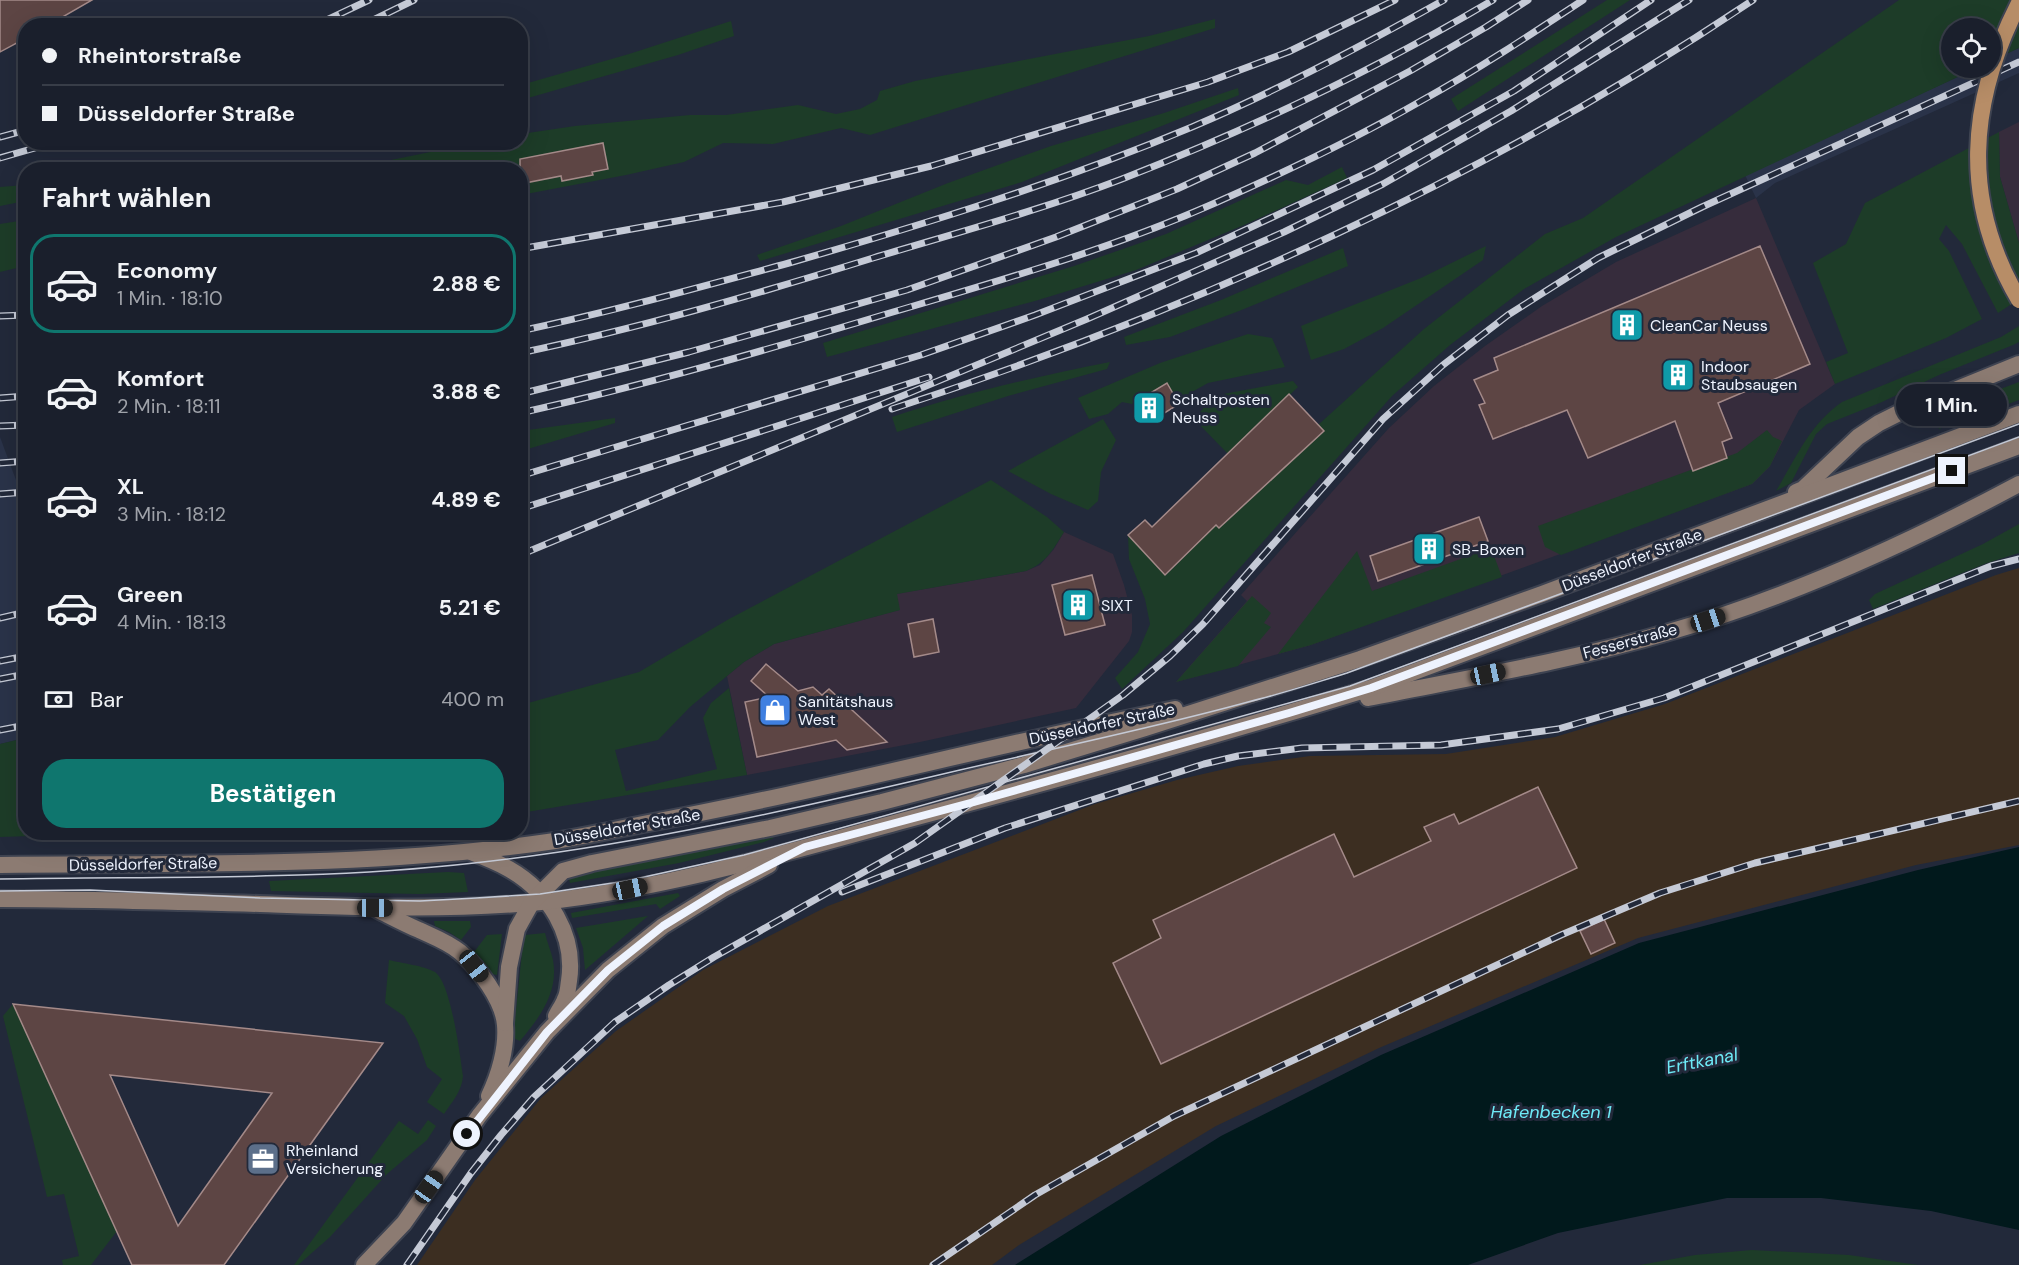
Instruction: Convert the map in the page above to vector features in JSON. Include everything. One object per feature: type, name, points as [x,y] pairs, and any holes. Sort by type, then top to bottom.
[{"type":"main road","points":[[2019,3],[1992,68],[1983,101],[1978,148],[1980,195],[1989,236],[2004,275],[2019,300]]},
{"type":"main road","points":[[1736,521],[1803,489],[1858,437],[1879,423],[2019,364]]},
{"type":"main road","name":"Düsseldorfer Straße","points":[[479,1116],[500,1067],[504,1043],[509,967],[517,929],[563,871],[826,815],[1024,765],[1360,659],[1542,594],[2019,414]]},
{"type":"main road","name":"Düsseldorfer Straße","points":[[0,899],[92,899],[375,908],[476,906],[630,889],[750,863],[974,802],[1371,688],[2019,446]]},
{"type":"main road","name":"Fesserstraße","points":[[1289,713],[1569,657],[1658,635],[1747,607],[1831,575],[1897,547],[2019,484]]},
{"type":"main road","name":"Düsseldorfer Straße","points":[[0,865],[320,862],[470,852],[557,840],[723,810],[1065,731],[1243,696]]},
{"type":"main road","points":[[364,1265],[404,1223],[479,1116],[547,1032],[608,970],[663,926],[723,889],[805,847]]},
{"type":"main road","points":[[470,852],[510,869],[562,925],[569,948],[570,971],[566,997],[547,1032]]},
{"type":"main road","points":[[375,908],[441,939],[460,952],[488,984],[499,1004],[505,1023]]},
{"type":"shaded area","points":[[2019,48],[2019,73],[1775,183],[1756,198],[1745,175],[1955,78],[2001,78],[2001,56]]},
{"type":"shaded area","points":[[2019,122],[2019,243],[2000,177],[1999,132]]},
{"type":"shaded area","points":[[1756,198],[1835,384],[1799,410],[1770,466],[1752,484],[1311,645],[1176,682],[1247,601],[1241,595],[1389,428],[1434,386],[1542,306],[1616,262]]},
{"type":"shaded area","points":[[0,437],[18,485],[18,740],[0,744]]},
{"type":"shaded area","points":[[1064,532],[1113,554],[1132,615],[1132,632],[1129,641],[1076,708],[920,742],[747,775],[727,676],[744,662],[774,644],[899,610],[896,594],[1026,571],[1040,565],[1054,549]]},
{"type":"shaded area","points":[[2019,568],[2019,845],[1916,865],[1638,938],[1379,1048],[1216,1126],[1019,1245],[992,1265],[417,1265],[475,1180],[541,1098],[616,1031],[703,970],[828,906],[1095,804],[1177,780],[1238,766],[1310,756],[1446,754],[1555,737],[1665,704]]},
{"type":"green space","points":[[1607,0],[1630,0],[1458,111],[1451,99]]},
{"type":"green space","points":[[1899,0],[2019,0],[2019,48],[2001,56],[2001,18],[1941,18],[1941,78],[1956,78],[1616,237],[1524,289],[1450,345],[1392,396],[1183,632],[1122,689],[1115,678],[1138,652],[1150,624],[1145,599],[1129,559],[1128,535],[1166,575],[1216,525],[1219,528],[1324,431],[1318,425],[1424,329],[1545,234],[1583,218]]},
{"type":"green space","points":[[1215,19],[1215,28],[870,135],[841,128],[773,144],[723,143],[684,162],[528,194],[528,162],[386,161],[440,150],[528,150],[528,133],[575,126],[690,115],[726,115],[798,105],[836,114],[860,109],[877,100],[880,91],[915,81],[1149,36]]},
{"type":"green space","points":[[731,21],[734,36],[678,55],[528,98],[528,83]]},
{"type":"green space","points":[[1238,88],[1239,95],[1022,182],[760,261],[757,255],[841,226],[948,183],[1051,146],[1164,113]]},
{"type":"green space","points":[[1999,132],[2000,177],[2019,243],[2019,299],[1998,313],[1962,244],[1946,225],[1939,239],[1949,251],[1982,319],[1946,338],[1835,384],[1826,362],[1848,353],[1813,263],[1846,244],[1865,203]]},
{"type":"green space","points":[[1342,167],[1347,178],[1244,225],[1136,270],[1035,301],[827,357],[823,343],[1074,266],[1166,234],[1286,180],[1308,185]]},
{"type":"green space","points":[[18,186],[18,202],[0,206],[0,187]]},
{"type":"green space","points":[[18,221],[18,268],[0,272],[0,224]]},
{"type":"green space","points":[[1486,246],[1483,260],[1383,328],[1344,349],[1311,360],[1301,326],[1421,278]]},
{"type":"green space","points":[[1343,248],[1348,266],[1170,337],[1126,345],[1124,337],[1221,300]]},
{"type":"green space","points":[[2019,326],[2019,342],[1827,424],[1816,434],[1791,483],[1776,491],[1812,432],[1842,402],[2001,337]]},
{"type":"green space","points":[[1248,334],[1272,338],[1285,367],[1208,383],[1192,392],[1179,404],[1167,384],[1132,404],[1122,402],[1108,414],[1089,419],[1078,398],[1160,363]]},
{"type":"green space","points":[[1110,362],[1107,369],[1008,396],[897,432],[892,417],[1000,386]]},
{"type":"green space","points":[[1293,381],[1298,387],[1228,454],[1194,419],[1209,402],[1223,394]]},
{"type":"green space","points":[[2019,382],[2019,400],[1939,429],[1934,414]]},
{"type":"green space","points":[[615,418],[615,423],[528,449],[528,430]]},
{"type":"green space","points":[[1103,419],[1116,440],[1101,472],[1098,501],[1088,510],[1051,494],[1008,471]]},
{"type":"green space","points":[[1767,430],[1773,437],[1782,441],[1770,466],[1752,484],[1561,555],[1545,547],[1538,526],[1737,453]]},
{"type":"green space","points":[[991,480],[1047,517],[1064,532],[1044,560],[1026,571],[897,594],[900,610],[774,644],[744,662],[727,676],[690,707],[658,740],[615,750],[626,791],[717,769],[703,718],[711,703],[729,688],[747,775],[528,812],[528,703],[639,672],[729,619]]},
{"type":"green space","points":[[2019,524],[2019,553],[1987,563],[1873,609],[1869,600],[1875,594],[1983,544]]},
{"type":"green space","points":[[1491,548],[1502,577],[1311,645],[1278,654],[1357,551],[1372,591]]},
{"type":"green space","points":[[1252,596],[1271,613],[1264,623],[1271,627],[1238,666],[1176,682]]},
{"type":"green space","points":[[18,740],[18,836],[0,837],[0,744]]},
{"type":"green space","points":[[770,835],[774,838],[679,863],[570,883],[569,879],[591,870]]},
{"type":"green space","points":[[464,873],[468,892],[420,894],[271,891],[269,881]]},
{"type":"green space","points":[[678,893],[680,896],[660,909],[656,904],[572,918],[571,913]]},
{"type":"green space","points":[[648,916],[585,970],[583,948],[576,928]]},
{"type":"green space","points":[[434,921],[470,921],[471,927],[461,940],[435,926]]},
{"type":"green space","points":[[545,933],[553,960],[553,983],[546,1004],[520,1041],[513,1038],[523,943],[525,935]]},
{"type":"green space","points":[[502,934],[497,975],[492,974],[474,952],[487,935]]},
{"type":"green space","points":[[389,960],[435,972],[446,990],[454,1020],[463,1076],[459,1091],[444,1114],[427,1102],[442,1079],[427,1067],[417,1039],[404,1016],[385,1003]]},
{"type":"green space","points":[[13,1004],[117,1231],[91,1265],[63,1265],[62,1260],[79,1256],[64,1194],[47,1197],[3,1016]]},
{"type":"green space","points":[[428,1120],[436,1126],[427,1140],[387,1174],[330,1237],[298,1265],[294,1265],[399,1121],[418,1134]]},
{"type":"green space","points":[[1752,1250],[1849,1255],[1918,1265],[1640,1265],[1695,1255]]},
{"type":"water","points":[[2019,847],[2019,1230],[1931,1211],[1821,1198],[1727,1198],[1558,1233],[1468,1265],[1015,1265],[1221,1136],[1381,1055],[1639,943],[1918,870]]},
{"type":"building","points":[[0,0],[92,0],[61,18],[18,18],[18,42],[0,52]]},
{"type":"building","points":[[603,143],[608,169],[592,172],[593,175],[562,181],[561,176],[528,182],[528,162],[520,162],[520,159]]},
{"type":"building","points":[[1760,246],[1810,364],[1718,403],[1732,438],[1722,442],[1727,458],[1693,471],[1675,421],[1588,458],[1567,410],[1493,439],[1479,405],[1485,403],[1474,380],[1498,370],[1494,358]]},
{"type":"building","points":[[1167,383],[1179,404],[1158,417],[1147,395]]},
{"type":"building","points":[[1289,394],[1324,431],[1219,528],[1216,525],[1165,575],[1128,535],[1145,520],[1152,527]]},
{"type":"building","name":"SB-Boxen","points":[[1479,517],[1488,541],[1378,581],[1370,556]]},
{"type":"building","name":"SIXT","points":[[1092,575],[1105,625],[1065,635],[1052,585]]},
{"type":"building","points":[[933,619],[939,652],[914,657],[908,624]]},
{"type":"building","name":"Sanitätshaus West","points":[[766,664],[798,691],[813,687],[822,695],[829,689],[887,742],[847,750],[836,740],[757,757],[745,702],[769,697],[751,681]]},
{"type":"building","points":[[1538,787],[1577,868],[1161,1064],[1113,963],[1161,938],[1153,920],[1334,834],[1354,877],[1431,841],[1424,827],[1454,814],[1459,824]]},
{"type":"building","points":[[1604,919],[1615,943],[1591,954],[1580,931]]},
{"type":"building","name":"Rheinland Versicherung","points":[[13,1004],[383,1043],[224,1265],[132,1265]],"holes":[[[110,1075],[272,1093],[178,1226]]]},
{"type":"tram line","points":[[0,879],[237,877],[415,869],[536,855],[658,836],[839,798],[1176,720],[1273,696],[1347,673],[2019,424]]},
{"type":"tram line","points":[[0,891],[90,890],[260,898],[420,901],[540,894],[626,881],[744,855],[1350,686],[2019,437]]},
{"type":"railway","points":[[331,18],[369,0]]},
{"type":"railway","points":[[377,18],[414,0]]},
{"type":"railway","points":[[528,248],[783,202],[931,166],[1208,82],[1288,52],[1395,0]]},
{"type":"railway","points":[[528,329],[789,263],[1043,184],[1143,147],[1257,98],[1444,0]]},
{"type":"railway","points":[[528,351],[609,333],[742,297],[998,221],[1122,179],[1217,140],[1311,97],[1358,74],[1493,0]]},
{"type":"railway","points":[[528,392],[689,352],[907,290],[1056,237],[1177,189],[1255,153],[1410,71],[1528,0]]},
{"type":"railway","points":[[528,411],[661,378],[847,326],[1056,263],[1176,220],[1294,167],[1396,115],[1483,65],[1583,0]]},
{"type":"railway","points":[[528,474],[921,355],[1035,315],[1196,253],[1373,170],[1514,91],[1651,0]]},
{"type":"railway","points":[[528,552],[1087,319],[1284,232],[1383,184],[1511,111],[1689,0]]},
{"type":"railway","points":[[892,409],[1004,371],[1116,328],[1227,283],[1337,234],[1445,181],[1550,124],[1653,64],[1753,0]]},
{"type":"railway","points":[[407,1265],[471,1173],[501,1135],[534,1097],[615,1022],[714,957],[915,843],[1123,695],[1170,656],[1203,624],[1383,419],[1443,365],[1508,315],[1598,258],[1702,207],[2019,62]]},
{"type":"railway","points":[[0,137],[18,132]]},
{"type":"railway","points":[[0,158],[28,150]]},
{"type":"railway","points":[[0,316],[18,315]]},
{"type":"railway","points":[[528,506],[929,377]]},
{"type":"railway","points":[[0,398],[18,397]]},
{"type":"railway","points":[[0,426],[18,425]]},
{"type":"railway","points":[[0,463],[18,462]]},
{"type":"railway","points":[[0,494],[18,493]]},
{"type":"railway","points":[[842,892],[1005,828],[1204,764],[1238,756],[1302,748],[1441,745],[1558,729],[1664,698],[1991,566],[2019,559]]},
{"type":"railway","points":[[0,618],[18,614]]},
{"type":"railway","points":[[0,661],[18,658]]},
{"type":"railway","points":[[0,679],[18,676]]},
{"type":"railway","points":[[0,730],[18,727]]},
{"type":"railway","points":[[933,1265],[1035,1195],[1174,1116],[1561,935],[1660,893],[1755,863],[2019,801]]},
{"type":"place","name":"CleanCar Neuss","points":[[1627,325]]},
{"type":"place","name":"Indoor Staubsaugen","points":[[1678,375]]},
{"type":"place","name":"Schaltposten Neuss","points":[[1149,408]]},
{"type":"place","name":"SB-Boxen","points":[[1429,549]]},
{"type":"place","name":"SIXT","points":[[1078,605]]},
{"type":"place","name":"Sanitätshaus West","points":[[775,710]]},
{"type":"place","name":"Rheinland Versicherung","points":[[263,1159]]},
{"type":"route","points":[[467,1134],[547,1032],[608,970],[663,926],[723,889],[805,847],[974,802],[1371,688],[1952,471]]},
{"type":"water label","name":"Erftkanal","points":[[1702,1061]]},
{"type":"water label","name":"Hafenbecken 1","points":[[1551,1112]]}]
